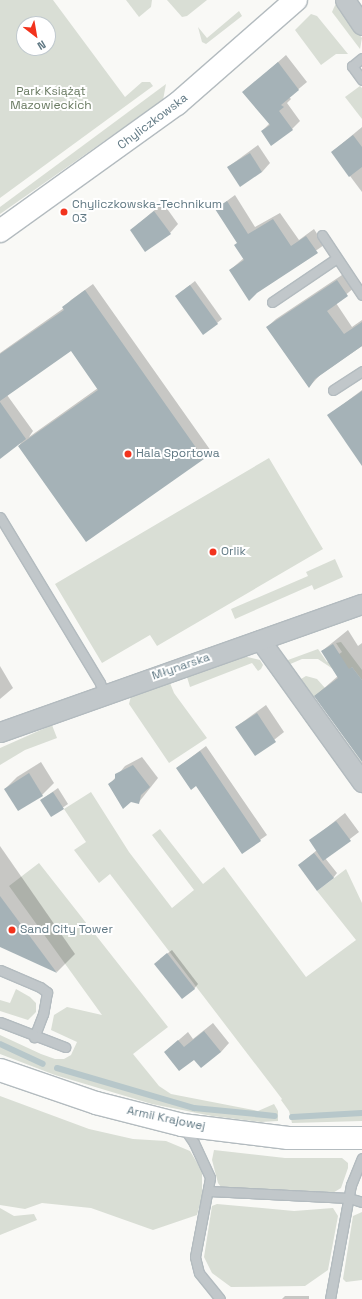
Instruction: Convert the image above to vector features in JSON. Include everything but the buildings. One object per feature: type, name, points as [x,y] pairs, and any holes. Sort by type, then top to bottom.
[{"type":"street","name":"Chyliczkowska","points":[[0,231],[177,104],[296,0]]},
{"type":"street","points":[[345,0],[362,25]]},
{"type":"street","name":"Młynarska","points":[[0,732],[362,604]]},
{"type":"street","points":[[260,640],[362,782]]},
{"type":"street","name":"Armii Krajowej","points":[[0,1070],[96,1102],[182,1125],[288,1138],[362,1138]]},
{"type":"lane","points":[[362,58],[352,66],[362,80]]},
{"type":"lane","points":[[322,236],[362,295]]},
{"type":"lane","points":[[272,302],[337,258]]},
{"type":"lane","points":[[333,390],[362,371]]},
{"type":"lane","points":[[0,517],[100,683],[104,694]]},
{"type":"lane","points":[[0,970],[40,987],[47,992],[43,1014],[34,1037]]},
{"type":"lane","points":[[0,1022],[34,1037],[65,1047]]},
{"type":"lane","points":[[182,1125],[206,1166],[210,1178],[209,1191],[198,1231],[195,1257],[199,1272],[220,1299]]},
{"type":"lane","points":[[330,1299],[351,1186],[362,1158]]},
{"type":"lane","points":[[209,1191],[349,1198],[362,1202]]},
{"type":"green space","name":"Park Książąt Mazowieckich","points":[[0,0],[53,0],[125,97],[142,82],[150,82],[153,86],[0,198]]},
{"type":"green space","points":[[126,0],[152,0],[151,7],[139,17]]},
{"type":"green space","points":[[167,0],[207,0],[187,16],[182,17]]},
{"type":"green space","points":[[336,3],[362,38],[360,49],[332,12]]},
{"type":"green space","points":[[239,11],[242,16],[206,44],[202,42],[198,27],[207,38]]},
{"type":"green space","points":[[311,14],[317,16],[348,54],[336,54],[321,65],[295,30]]},
{"type":"green space","points":[[166,84],[163,100],[0,214],[0,207]]},
{"type":"green space","points":[[360,86],[362,88],[362,119],[345,97]]},
{"type":"green space","name":"Orlik","points":[[269,458],[323,549],[157,646],[150,635],[102,663],[55,584]]},
{"type":"green space","points":[[335,559],[343,577],[314,590],[312,585],[235,619],[231,609],[308,576],[306,572]]},
{"type":"green space","points":[[341,642],[362,670],[362,680],[352,667],[339,678],[333,669],[318,659],[302,659],[288,665],[288,660],[318,649],[327,662],[342,652],[336,643]]},
{"type":"green space","points":[[243,656],[260,660],[263,665],[261,669],[258,671],[252,663],[190,687],[187,677]]},
{"type":"green space","points":[[306,676],[317,679],[325,688],[313,698],[362,762],[362,774],[296,682]]},
{"type":"green space","points":[[170,683],[174,693],[207,738],[169,763],[129,704],[131,696]]},
{"type":"green space","points":[[52,725],[57,738],[25,750],[0,765],[0,748]]},
{"type":"green space","points":[[91,792],[129,852],[172,908],[194,890],[152,835],[160,829],[203,884],[224,867],[306,977],[356,940],[317,891],[346,869],[362,903],[362,1121],[292,1123],[289,1111],[281,1100],[282,1099],[110,874],[99,883],[74,850],[86,842],[64,809]]},
{"type":"green space","points":[[39,863],[168,1027],[133,1054],[159,1086],[171,1094],[258,1111],[274,1104],[278,1111],[278,1121],[261,1122],[212,1116],[152,1104],[55,1075],[0,1054],[0,1035],[41,1054],[55,1059],[64,1059],[71,1055],[77,1042],[51,1030],[54,1015],[67,1007],[102,1015],[9,886]]},
{"type":"green space","points":[[16,989],[30,997],[36,1003],[36,1012],[28,1020],[0,1011],[0,1000],[10,1003]]},
{"type":"green space","points":[[0,1096],[89,1129],[133,1139],[166,1141],[190,1151],[202,1171],[202,1197],[197,1215],[153,1230],[91,1208],[42,1203],[25,1209],[0,1205]]},
{"type":"green space","points":[[214,1150],[285,1158],[342,1158],[348,1163],[348,1168],[341,1188],[331,1194],[221,1187],[218,1183],[212,1160]]},
{"type":"green space","points":[[217,1204],[294,1211],[333,1208],[338,1216],[328,1270],[305,1286],[231,1287],[212,1273],[204,1257],[212,1206]]},
{"type":"green space","points":[[0,1208],[14,1216],[34,1214],[37,1220],[0,1235]]},
{"type":"green space","points":[[362,1212],[362,1280],[346,1282],[343,1279],[353,1216]]},
{"type":"waterway","points":[[0,1044],[43,1064]]},
{"type":"waterway","points":[[57,1068],[194,1108],[275,1116]]},
{"type":"waterway","points":[[292,1117],[362,1113]]},
{"type":"place","name":"Chyliczkowska-Technikum 03","points":[[64,212]]},
{"type":"place","name":"Hala Sportowa","points":[[128,454]]},
{"type":"place","name":"Orlik","points":[[213,552]]},
{"type":"place","name":"Sand City Tower","points":[[12,930]]}]
